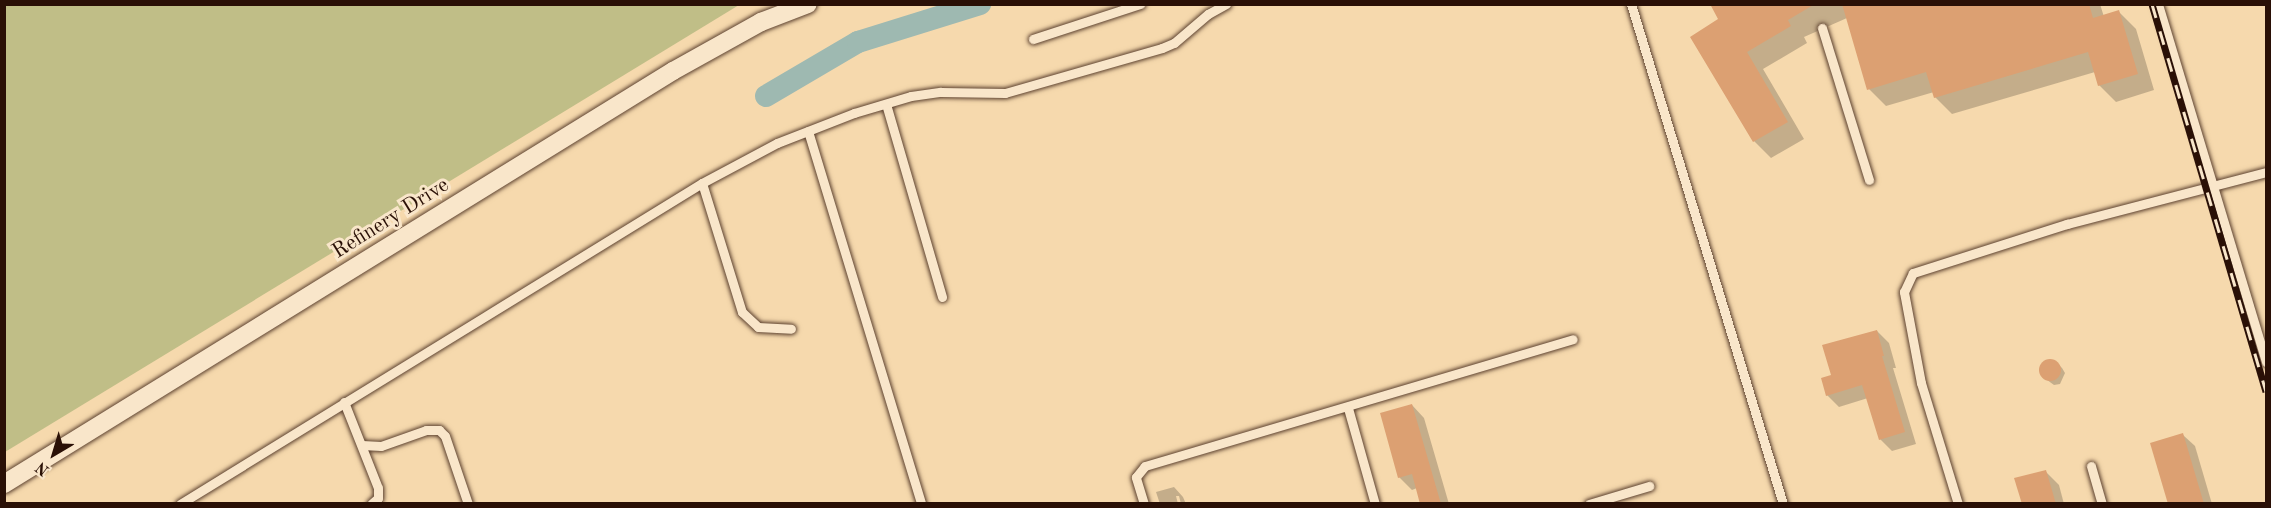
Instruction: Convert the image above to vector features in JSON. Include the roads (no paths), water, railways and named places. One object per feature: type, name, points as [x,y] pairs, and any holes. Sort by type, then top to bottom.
[{"type":"street","name":"Refinery Drive","points":[[4,484],[672,71],[761,22],[808,4]]},
{"type":"lane","points":[[1033,39],[1140,4]]},
{"type":"lane","points":[[180,504],[702,183],[767,147],[886,104],[941,92],[1005,93],[1162,48],[1174,43],[1208,14],[1226,4]]},
{"type":"lane","points":[[1631,4],[1783,504]]},
{"type":"lane","points":[[2158,4],[2266,362]]},
{"type":"lane","points":[[1822,28],[1869,180]]},
{"type":"lane","points":[[886,104],[942,297]]},
{"type":"lane","points":[[808,131],[921,504]]},
{"type":"lane","points":[[1958,504],[1921,382],[1904,292],[1913,273],[2067,224],[2266,172]]},
{"type":"lane","points":[[702,183],[742,312],[758,327],[791,329]]},
{"type":"lane","points":[[1144,504],[1136,477],[1145,466],[1348,408],[1573,339]]},
{"type":"lane","points":[[344,402],[379,493],[370,504]]},
{"type":"lane","points":[[1348,408],[1375,504]]},
{"type":"lane","points":[[362,446],[381,446],[426,430],[439,430],[445,436],[468,504]]},
{"type":"lane","points":[[2091,466],[2102,504]]},
{"type":"lane","points":[[1590,504],[1649,486]]},
{"type":"waterway","points":[[766,96],[858,42],[980,4]]},
{"type":"railway","points":[[2152,4],[2266,392]]}]
